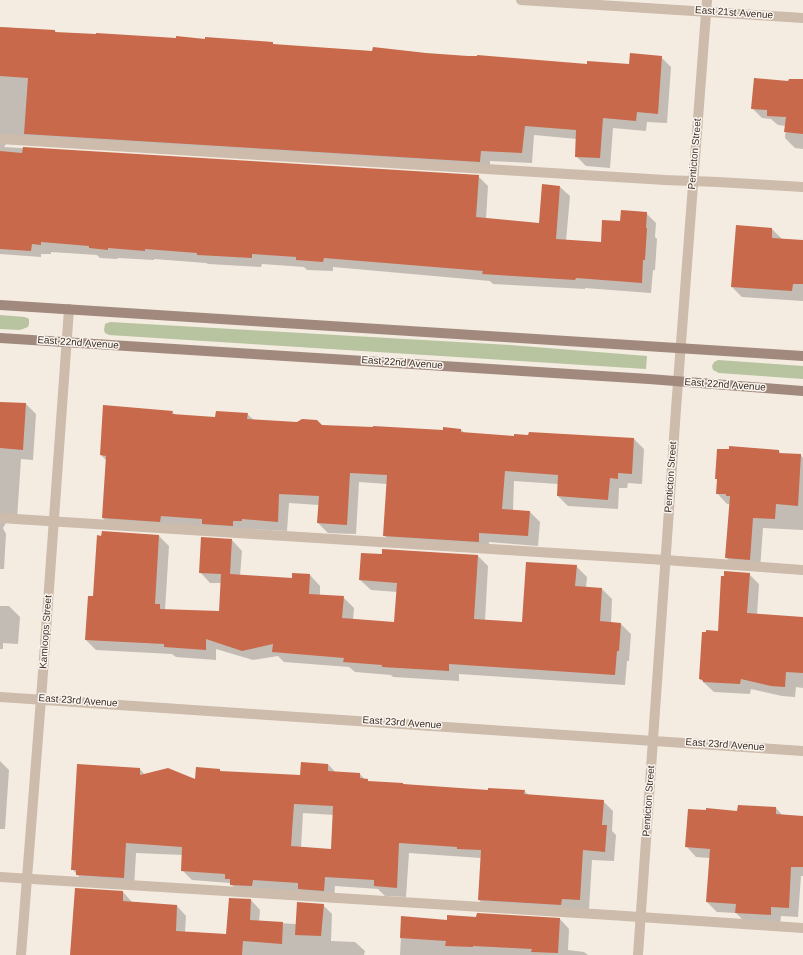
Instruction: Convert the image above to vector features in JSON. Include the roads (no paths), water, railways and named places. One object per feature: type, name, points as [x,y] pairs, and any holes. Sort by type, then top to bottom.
[{"type":"street","name":"East 21st Avenue","points":[[521,0],[803,18]]},
{"type":"street","name":"Penticton Street","points":[[638,955],[642,917],[680,348],[707,0]]},
{"type":"street","points":[[0,139],[803,187]]},
{"type":"street","points":[[0,305],[803,356]]},
{"type":"street","name":"Kamloops Street","points":[[21,955],[69,309]]},
{"type":"street","name":"East 22nd Avenue","points":[[0,338],[678,381],[803,391]]},
{"type":"street","points":[[0,518],[803,570]]},
{"type":"street","name":"East 23rd Avenue","points":[[0,696],[803,751]]},
{"type":"street","points":[[0,877],[803,928]]}]
